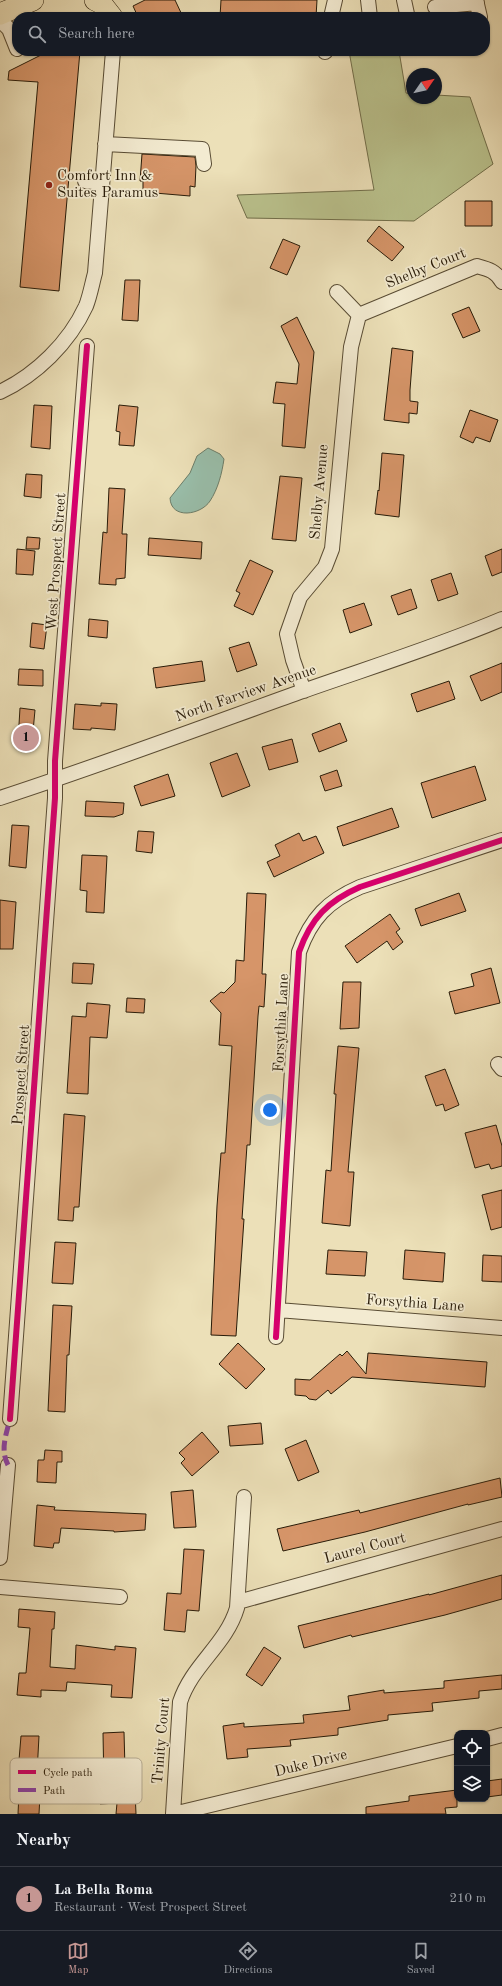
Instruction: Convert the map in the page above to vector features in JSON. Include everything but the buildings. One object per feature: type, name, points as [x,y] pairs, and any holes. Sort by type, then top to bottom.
[{"type":"highway","points":[[0,14],[33,0]]},
{"type":"highway","points":[[95,0],[101,3],[108,12]]},
{"type":"highway","points":[[118,12],[120,0]]},
{"type":"street","points":[[332,12],[335,0]]},
{"type":"street","points":[[368,0],[369,12]]},
{"type":"street","points":[[435,7],[476,2],[479,12]]},
{"type":"street","points":[[0,20],[9,29],[12,36]]},
{"type":"street","points":[[0,392],[19,383],[46,360],[71,333],[87,305],[94,273],[113,56]]},
{"type":"street","points":[[105,144],[202,149],[204,164]]},
{"type":"street","points":[[85,182],[102,183]]},
{"type":"street","name":"Shelby Court","points":[[359,315],[477,266],[491,270],[499,276],[502,282]]},
{"type":"street","points":[[337,292],[359,315]]},
{"type":"street","name":"Shelby Avenue","points":[[304,691],[293,660],[287,634],[300,597],[325,566],[332,549],[351,348],[359,315]]},
{"type":"street","name":"West Prospect Street","points":[[55,780],[55,754],[87,346]]},
{"type":"street","name":"North Farview Avenue","points":[[0,798],[55,780],[304,691],[403,658],[502,619]]},
{"type":"street","name":"Prospect Street","points":[[10,1419],[55,798],[55,780]]},
{"type":"street","name":"Forsythia Lane","points":[[276,1337],[299,952],[305,935],[316,918],[330,904],[344,894],[360,887],[502,840]]},
{"type":"street","name":"Forsythia Lane","points":[[278,1310],[502,1328]]},
{"type":"street","points":[[0,1558],[8,1465]]},
{"type":"street","name":"Trinity Court","points":[[173,1814],[180,1702],[190,1678],[227,1634],[233,1621],[238,1602],[244,1497]]},
{"type":"street","name":"Laurel Court","points":[[238,1602],[502,1530]]},
{"type":"street","points":[[0,1587],[120,1597]]},
{"type":"street","points":[[490,1738],[502,1735]]},
{"type":"street","name":"Duke Drive","points":[[173,1814],[454,1747]]},
{"type":"shaded area","points":[[350,56],[400,56],[406,93],[406,104],[442,104],[442,95],[470,97],[493,164],[414,221],[247,218],[237,195],[374,190]]},
{"type":"shaded area","points":[[208,448],[220,454],[224,459],[221,475],[210,501],[206,506],[194,512],[187,513],[175,510],[170,498],[190,473],[197,456]]},
{"type":"marked path","points":[[8,1465],[4,1454],[4,1448],[10,1419]]},
{"type":"cycle path","points":[[10,1419],[55,798],[55,761],[87,346]]},
{"type":"cycle path","points":[[276,1337],[299,952],[309,929],[322,912],[349,892],[502,840]]},
{"type":"place","name":"Comfort Inn & Suites Paramus","points":[[49,185]]},
{"type":"place","name":"La Bella Roma","points":[[26,738]]}]
